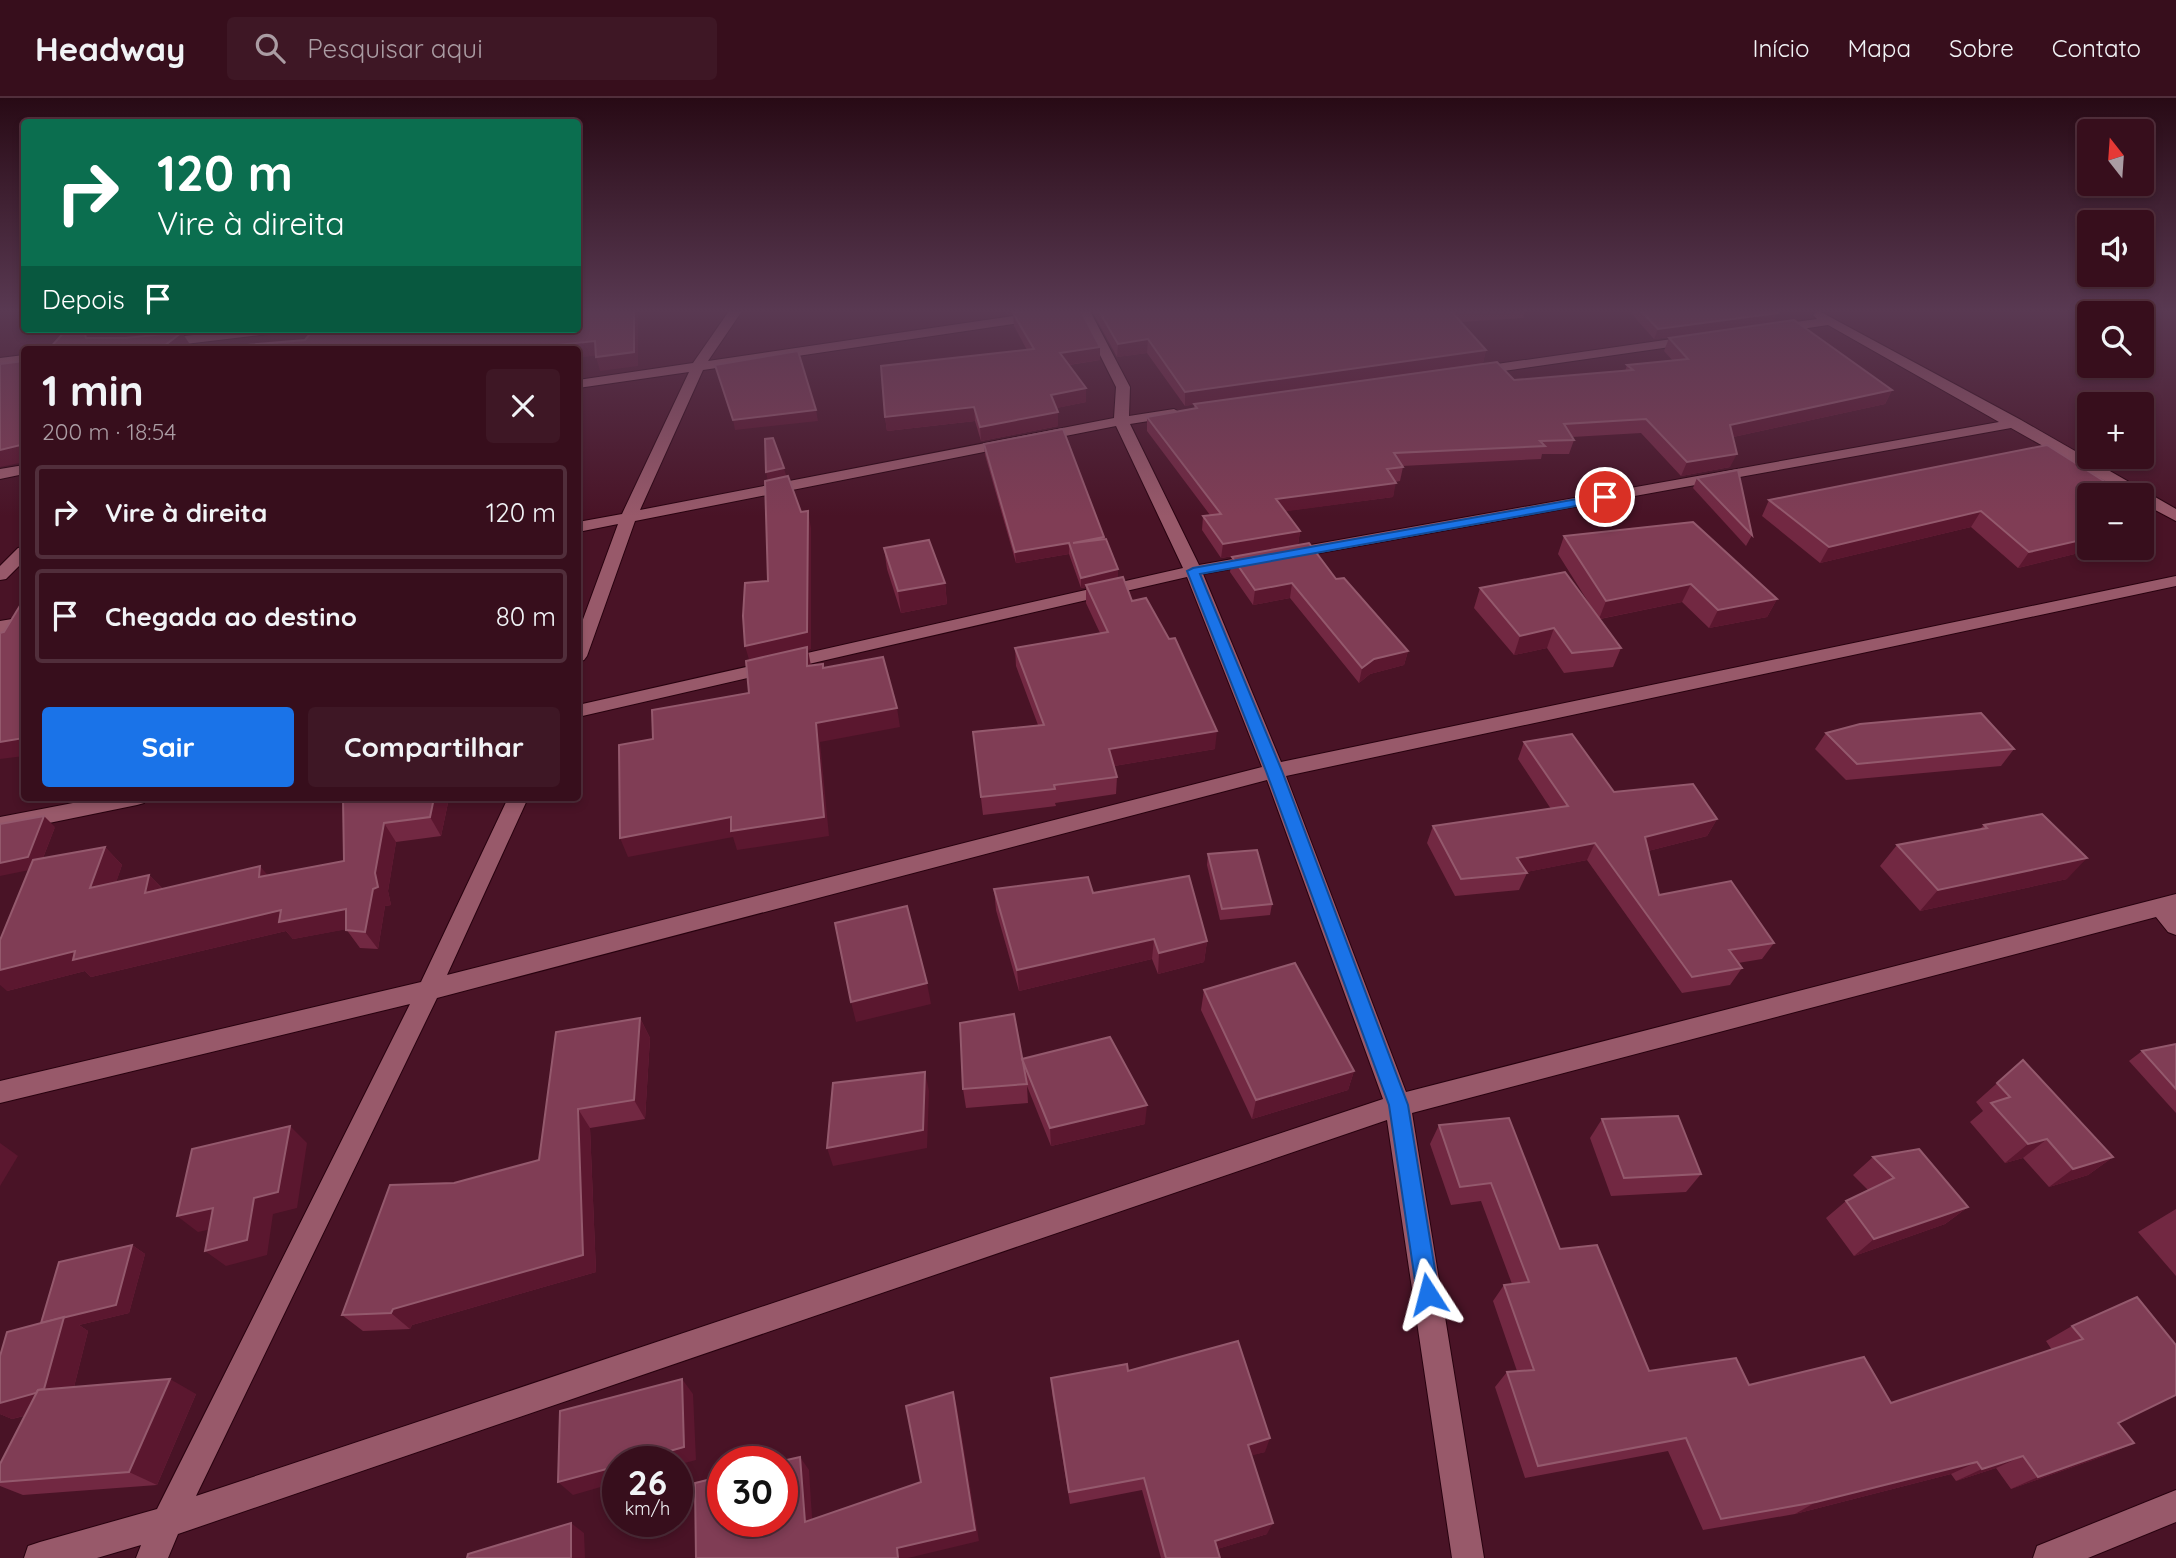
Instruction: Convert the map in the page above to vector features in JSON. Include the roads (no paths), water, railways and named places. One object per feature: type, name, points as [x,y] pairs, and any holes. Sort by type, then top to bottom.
[{"type":"street","points":[[581,384],[607,379]]},
{"type":"street","points":[[581,648],[628,518],[692,379]]},
{"type":"street","points":[[1117,379],[1123,387],[1121,421],[1193,571],[1274,771],[1398,1105],[1468,1558]]},
{"type":"street","points":[[1936,379],[2119,483]]},
{"type":"street","points":[[581,526],[1121,421],[1189,411]]},
{"type":"street","points":[[581,710],[1193,571],[2016,423]]},
{"type":"street","points":[[0,474],[21,470]]},
{"type":"street","points":[[2154,503],[2176,516]]},
{"type":"street","points":[[0,575],[21,555]]},
{"type":"street","points":[[0,1091],[429,990],[1274,771],[2176,581]]},
{"type":"street","points":[[0,627],[21,624]]},
{"type":"street","points":[[0,825],[122,801]]},
{"type":"street","points":[[152,1558],[167,1522],[429,990],[517,801]]},
{"type":"street","points":[[40,1558],[167,1522],[1398,1105],[2171,912]]},
{"type":"street","points":[[2049,1558],[2176,1506]]}]
